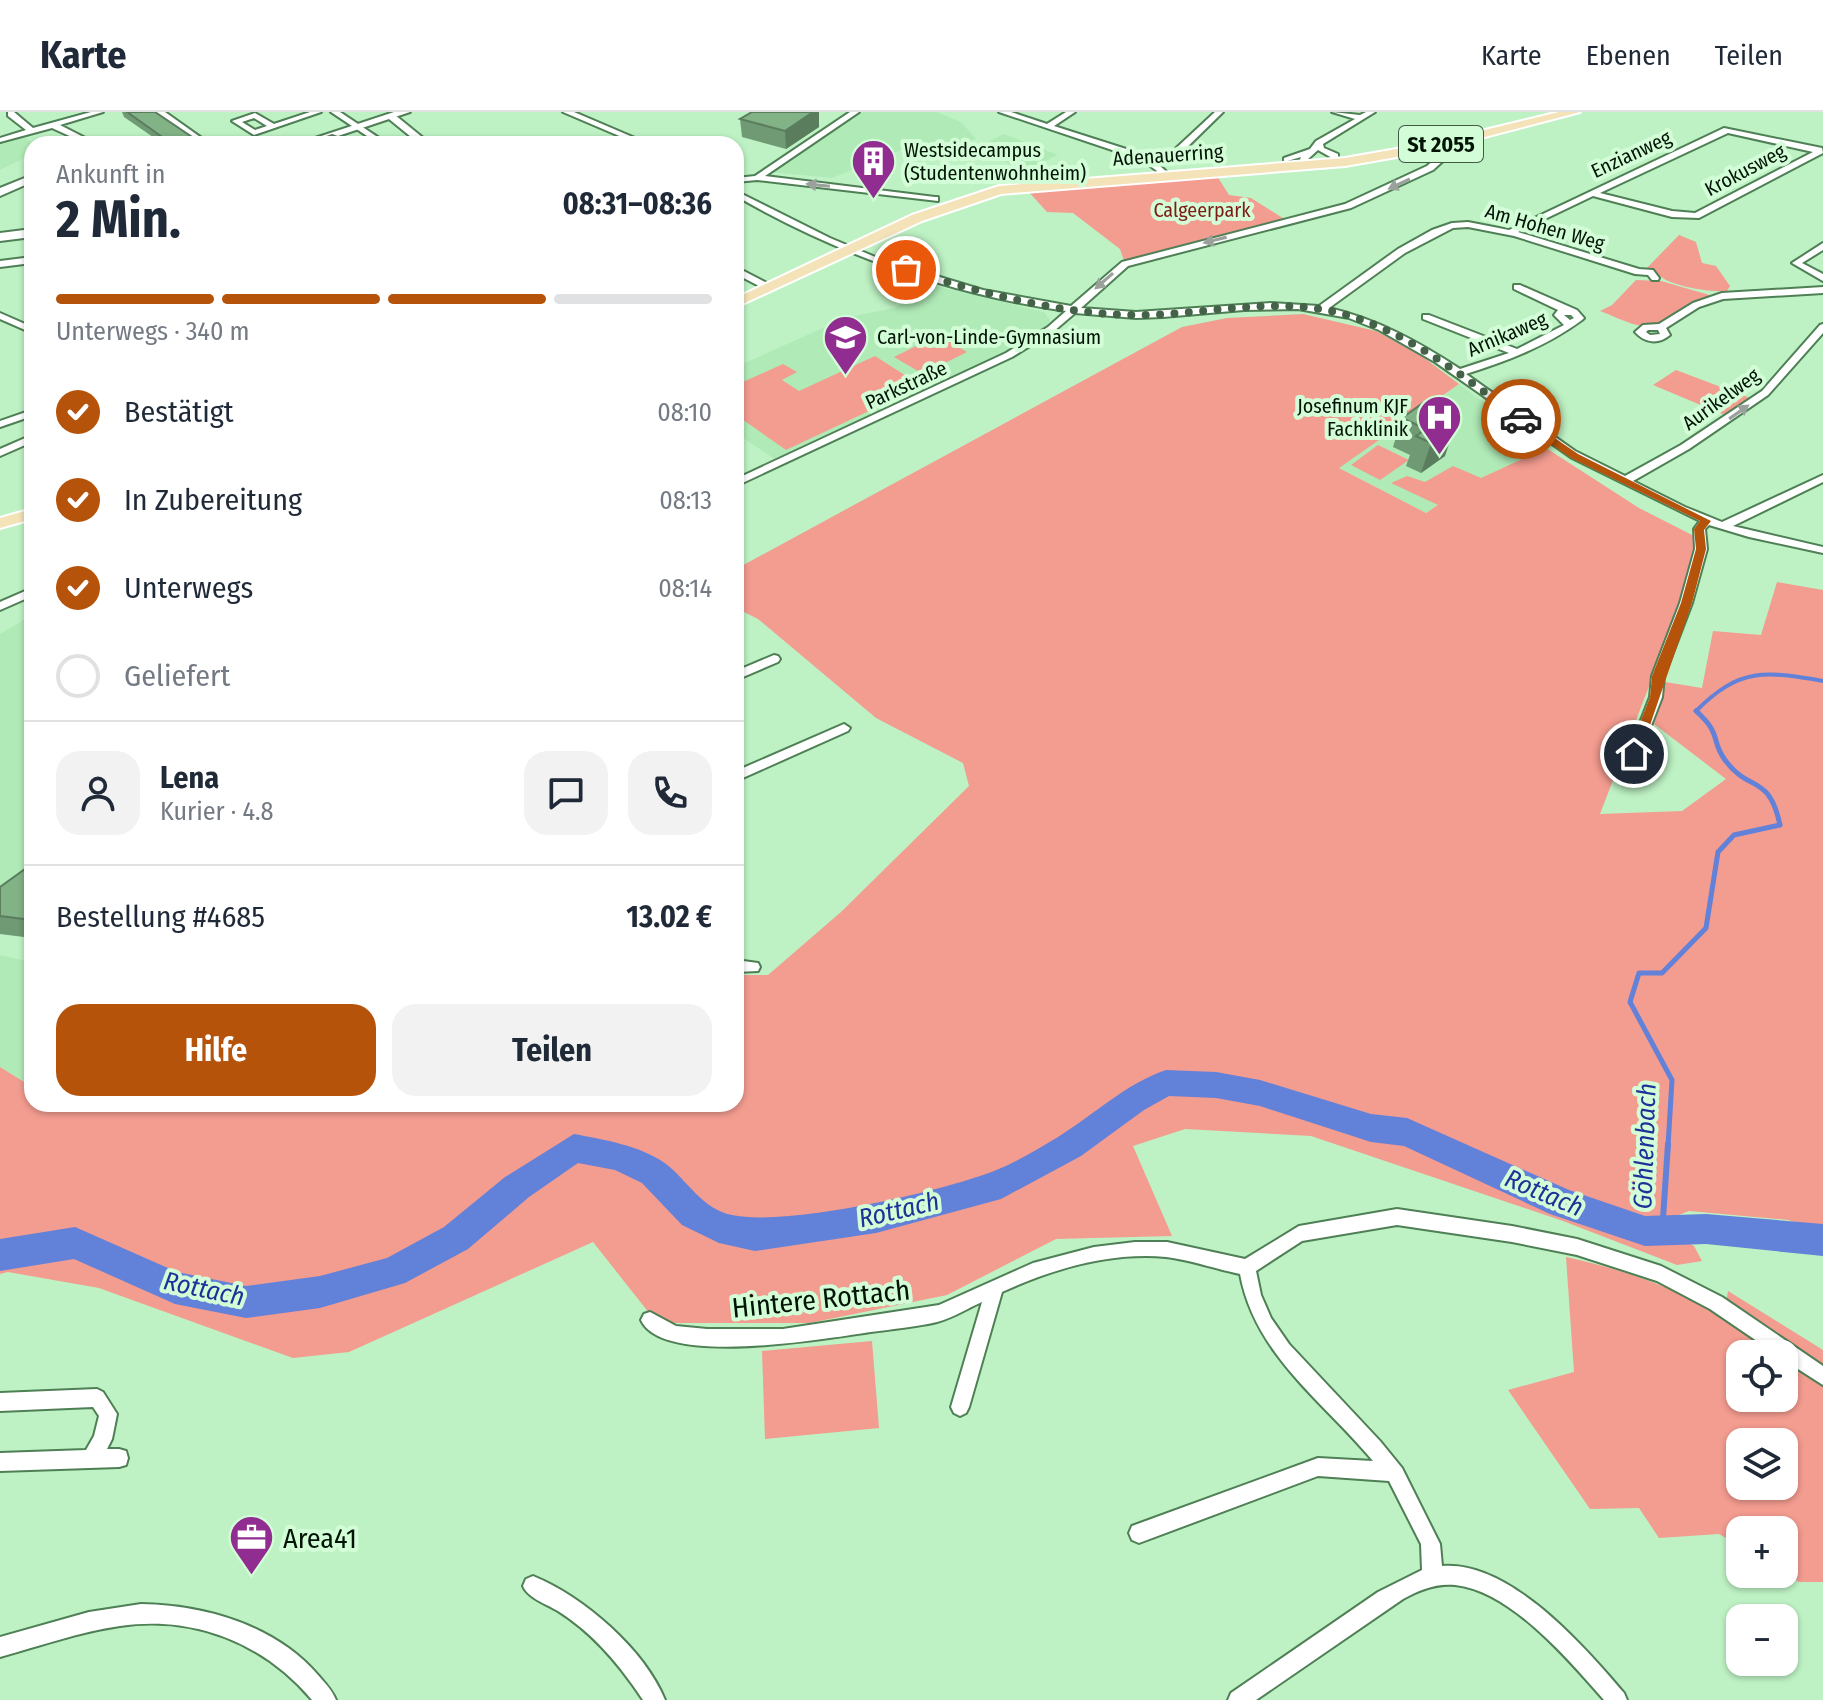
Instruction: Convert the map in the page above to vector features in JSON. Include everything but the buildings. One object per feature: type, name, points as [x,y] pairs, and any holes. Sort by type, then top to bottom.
[{"type":"main road","name":"Adenauerring","points":[[744,292],[940,208],[999,190],[1161,170],[1307,158],[1388,156],[1548,112]]},
{"type":"main road","name":"Adenauerring","points":[[744,299],[935,199],[992,186],[1335,156],[1458,137],[1574,112]]},
{"type":"main road","points":[[0,523],[24,516]]},
{"type":"main road","points":[[0,536],[24,528]]},
{"type":"street","points":[[0,140],[99,112]]},
{"type":"street","points":[[160,112],[194,136]]},
{"type":"street","points":[[273,127],[317,112]]},
{"type":"street","points":[[335,112],[372,136]]},
{"type":"street","points":[[329,136],[405,112]]},
{"type":"street","points":[[568,112],[625,136]]},
{"type":"street","points":[[583,119],[599,112]]},
{"type":"street","points":[[757,178],[855,112]]},
{"type":"street","points":[[1003,112],[1161,170],[1219,112]]},
{"type":"street","points":[[1048,126],[1071,112]]},
{"type":"street","points":[[1336,112],[1358,117]]},
{"type":"street","points":[[1307,158],[1319,143],[1371,112]]},
{"type":"street","points":[[11,114],[32,131]]},
{"type":"street","points":[[392,117],[415,136]]},
{"type":"street","points":[[826,121],[836,123]]},
{"type":"street","points":[[53,125],[76,136]]},
{"type":"street","name":"Enzianweg","points":[[1508,233],[1727,130],[1822,150]]},
{"type":"street","name":"Parkstraße","points":[[744,479],[975,373],[1051,329],[1125,264],[1348,206],[1430,168],[1458,137]]},
{"type":"street","points":[[1319,143],[1321,149],[1335,156]]},
{"type":"street","name":"Krokusweg","points":[[1590,193],[1672,214],[1696,216],[1822,150]]},
{"type":"street","points":[[744,179],[757,178],[935,199]]},
{"type":"street","points":[[0,192],[24,182]]},
{"type":"street","points":[[744,197],[846,248],[945,282],[1070,310],[1139,315],[1276,305],[1322,308],[1391,331],[1458,373],[1574,456],[1706,521],[1764,538],[1823,550]]},
{"type":"street","name":"Am Hohen Weg","points":[[1322,308],[1389,260],[1451,226],[1479,225],[1638,272]]},
{"type":"street","points":[[0,237],[24,234]]},
{"type":"street","points":[[1823,246],[1796,263],[1823,278]]},
{"type":"street","points":[[0,264],[24,261]]},
{"type":"street","points":[[744,274],[762,284]]},
{"type":"street","name":"Arnikaweg","points":[[1458,373],[1516,352],[1579,318],[1517,287]]},
{"type":"street","points":[[1661,327],[1696,305],[1722,296],[1823,290]]},
{"type":"street","points":[[0,316],[24,326]]},
{"type":"street","points":[[1426,317],[1516,352]]},
{"type":"street","name":"Aurikelweg","points":[[1625,481],[1685,447],[1765,393],[1823,327]]},
{"type":"street","points":[[0,424],[24,416]]},
{"type":"street","points":[[0,453],[24,442]]},
{"type":"street","points":[[1723,526],[1823,478]]},
{"type":"street","points":[[1748,516],[1764,538]]},
{"type":"street","points":[[1634,754],[1656,697],[1658,676],[1686,603],[1701,549],[1699,529],[1706,521]]},
{"type":"street","points":[[0,606],[24,596]]},
{"type":"street","points":[[744,672],[774,659]]},
{"type":"street","points":[[744,772],[844,728]]},
{"type":"street","points":[[744,966],[753,967]]},
{"type":"street","points":[[1431,1576],[1435,1552],[1393,1472],[1281,1348],[1259,1314],[1248,1285],[1247,1267],[1299,1234],[1397,1217],[1577,1247],[1661,1274],[1716,1303],[1823,1376]]},
{"type":"street","name":"Hintere Rottach","points":[[650,1320],[674,1334],[707,1338],[783,1337],[940,1313],[1045,1266],[1089,1256],[1158,1249],[1247,1267]]},
{"type":"street","points":[[960,1407],[995,1287]]},
{"type":"street","points":[[0,1402],[97,1398],[108,1414],[103,1439],[91,1459]]},
{"type":"street","points":[[0,1462],[119,1458]]},
{"type":"street","points":[[1139,1533],[1318,1467],[1393,1472]]},
{"type":"street","points":[[1238,1700],[1380,1602],[1431,1576],[1474,1581],[1529,1609],[1580,1654],[1609,1697]]},
{"type":"street","points":[[533,1586],[579,1610],[607,1639],[655,1700]]},
{"type":"street","points":[[0,1647],[121,1616],[162,1614],[210,1622],[259,1643],[293,1664],[326,1700]]},
{"type":"shaded area","points":[[863,112],[937,112],[961,122],[976,139],[938,151],[913,145],[832,178],[771,172]]},
{"type":"shaded area","points":[[1004,134],[1058,155],[1034,166],[1043,175],[1024,178],[985,143]]},
{"type":"shaded area","points":[[23,136],[24,158],[0,170],[0,143]]},
{"type":"shaded area","name":"Carl-von-Linde-Gymnasium","points":[[936,286],[1044,312],[1050,320],[1048,327],[1006,353],[776,460],[744,438],[744,363],[845,318],[894,308]]},
{"type":"shaded area","name":"Josefinum KJF Fachklinik","points":[[1459,384],[1546,448],[1486,476],[1426,513],[1338,467]]},
{"type":"shaded area","points":[[24,620],[24,894],[0,911],[0,634]]},
{"type":"shaded area","points":[[0,955],[24,960],[24,1083],[0,1067]]},
{"type":"green space","name":"Calgeerpark","points":[[1217,176],[1229,195],[1251,198],[1286,220],[1124,261],[1120,249],[1073,213],[1047,212],[1028,191]]},
{"type":"green space","points":[[1679,235],[1696,242],[1702,263],[1716,266],[1730,286],[1727,291],[1682,286],[1646,269]]},
{"type":"green space","points":[[1636,280],[1661,281],[1713,296],[1694,302],[1666,319],[1647,326],[1632,324],[1600,311],[1612,305]]},
{"type":"green space","points":[[1303,314],[1376,331],[1423,357],[1459,384],[1339,468],[1426,513],[1438,505],[1391,483],[1407,476],[1425,482],[1453,466],[1481,478],[1546,448],[1639,508],[1700,539],[1676,616],[1600,814],[1682,811],[1726,779],[1654,724],[1665,682],[1702,688],[1713,631],[1761,635],[1777,582],[1823,590],[1823,1231],[1788,1220],[1689,1211],[1653,1225],[1694,1246],[1702,1261],[1677,1265],[1563,1221],[1311,1136],[1185,1129],[1133,1146],[1172,1236],[1056,1239],[947,1295],[810,1323],[657,1323],[593,1242],[349,1352],[293,1358],[99,1288],[8,1272],[0,1274],[0,1067],[24,1082],[24,1112],[744,1112],[744,975],[768,975],[841,912],[969,786],[963,763],[876,718],[758,619],[744,612],[744,565],[1182,327],[1227,318]]},
{"type":"green space","points":[[938,335],[967,352],[923,374],[894,357]]},
{"type":"green space","points":[[875,356],[922,386],[786,450],[744,421],[744,381],[783,364],[797,372],[782,380],[799,391]]},
{"type":"green space","points":[[1676,370],[1750,398],[1727,416],[1653,385]]},
{"type":"green space","points":[[1378,445],[1409,460],[1380,480],[1351,465]]},
{"type":"green space","points":[[1566,1257],[1653,1282],[1725,1319],[1756,1340],[1726,1340],[1726,1412],[1798,1412],[1798,1369],[1823,1387],[1823,1582],[1798,1581],[1798,1516],[1726,1516],[1726,1538],[1719,1534],[1659,1538],[1639,1508],[1590,1509],[1508,1390],[1574,1372]]},
{"type":"green space","points":[[1728,1291],[1823,1350],[1823,1370],[1798,1353],[1798,1340],[1779,1340],[1726,1304]]},
{"type":"green space","points":[[872,1341],[879,1428],[765,1439],[762,1351]]},
{"type":"waterway","name":"Göhlenbach","points":[[1696,711],[1726,686],[1754,676],[1785,675],[1823,681]]},
{"type":"waterway","name":"Göhlenbach","points":[[1668,1146],[1672,1080],[1630,1002],[1639,973],[1662,973],[1706,928],[1718,852],[1734,835],[1780,825],[1770,798],[1725,760],[1710,726],[1696,711]]},
{"type":"waterway","name":"Rottach","points":[[0,1255],[75,1243],[175,1288],[246,1302],[320,1292],[393,1272],[456,1238],[517,1187],[574,1148],[619,1157],[653,1173],[694,1214],[719,1228],[755,1236],[876,1218],[1001,1184],[1070,1146],[1133,1100],[1166,1083],[1216,1085],[1260,1093],[1371,1128],[1407,1132],[1562,1203],[1645,1231],[1662,1233],[1706,1229],[1823,1240]]},
{"type":"waterway","name":"Göhlenbach","points":[[1662,1233],[1668,1144]]},
{"type":"way so far","points":[[906,270],[945,282],[1070,310],[1139,315],[1276,305],[1322,308],[1372,323],[1406,339],[1521,419]]},
{"type":"place","name":"Westsidecampus (Studentenwohnheim)","points":[[873,201]]},
{"type":"place","name":"Carl-von-Linde-Gymnasium","points":[[846,376]]},
{"type":"place","name":"Josefinum KJF Fachklinik","points":[[1439,457]]},
{"type":"place","name":"Area41","points":[[252,1577]]},
{"type":"route","points":[[1521,419],[1574,456],[1706,521],[1699,529],[1701,549],[1686,603],[1658,676],[1656,697],[1634,754]]}]
